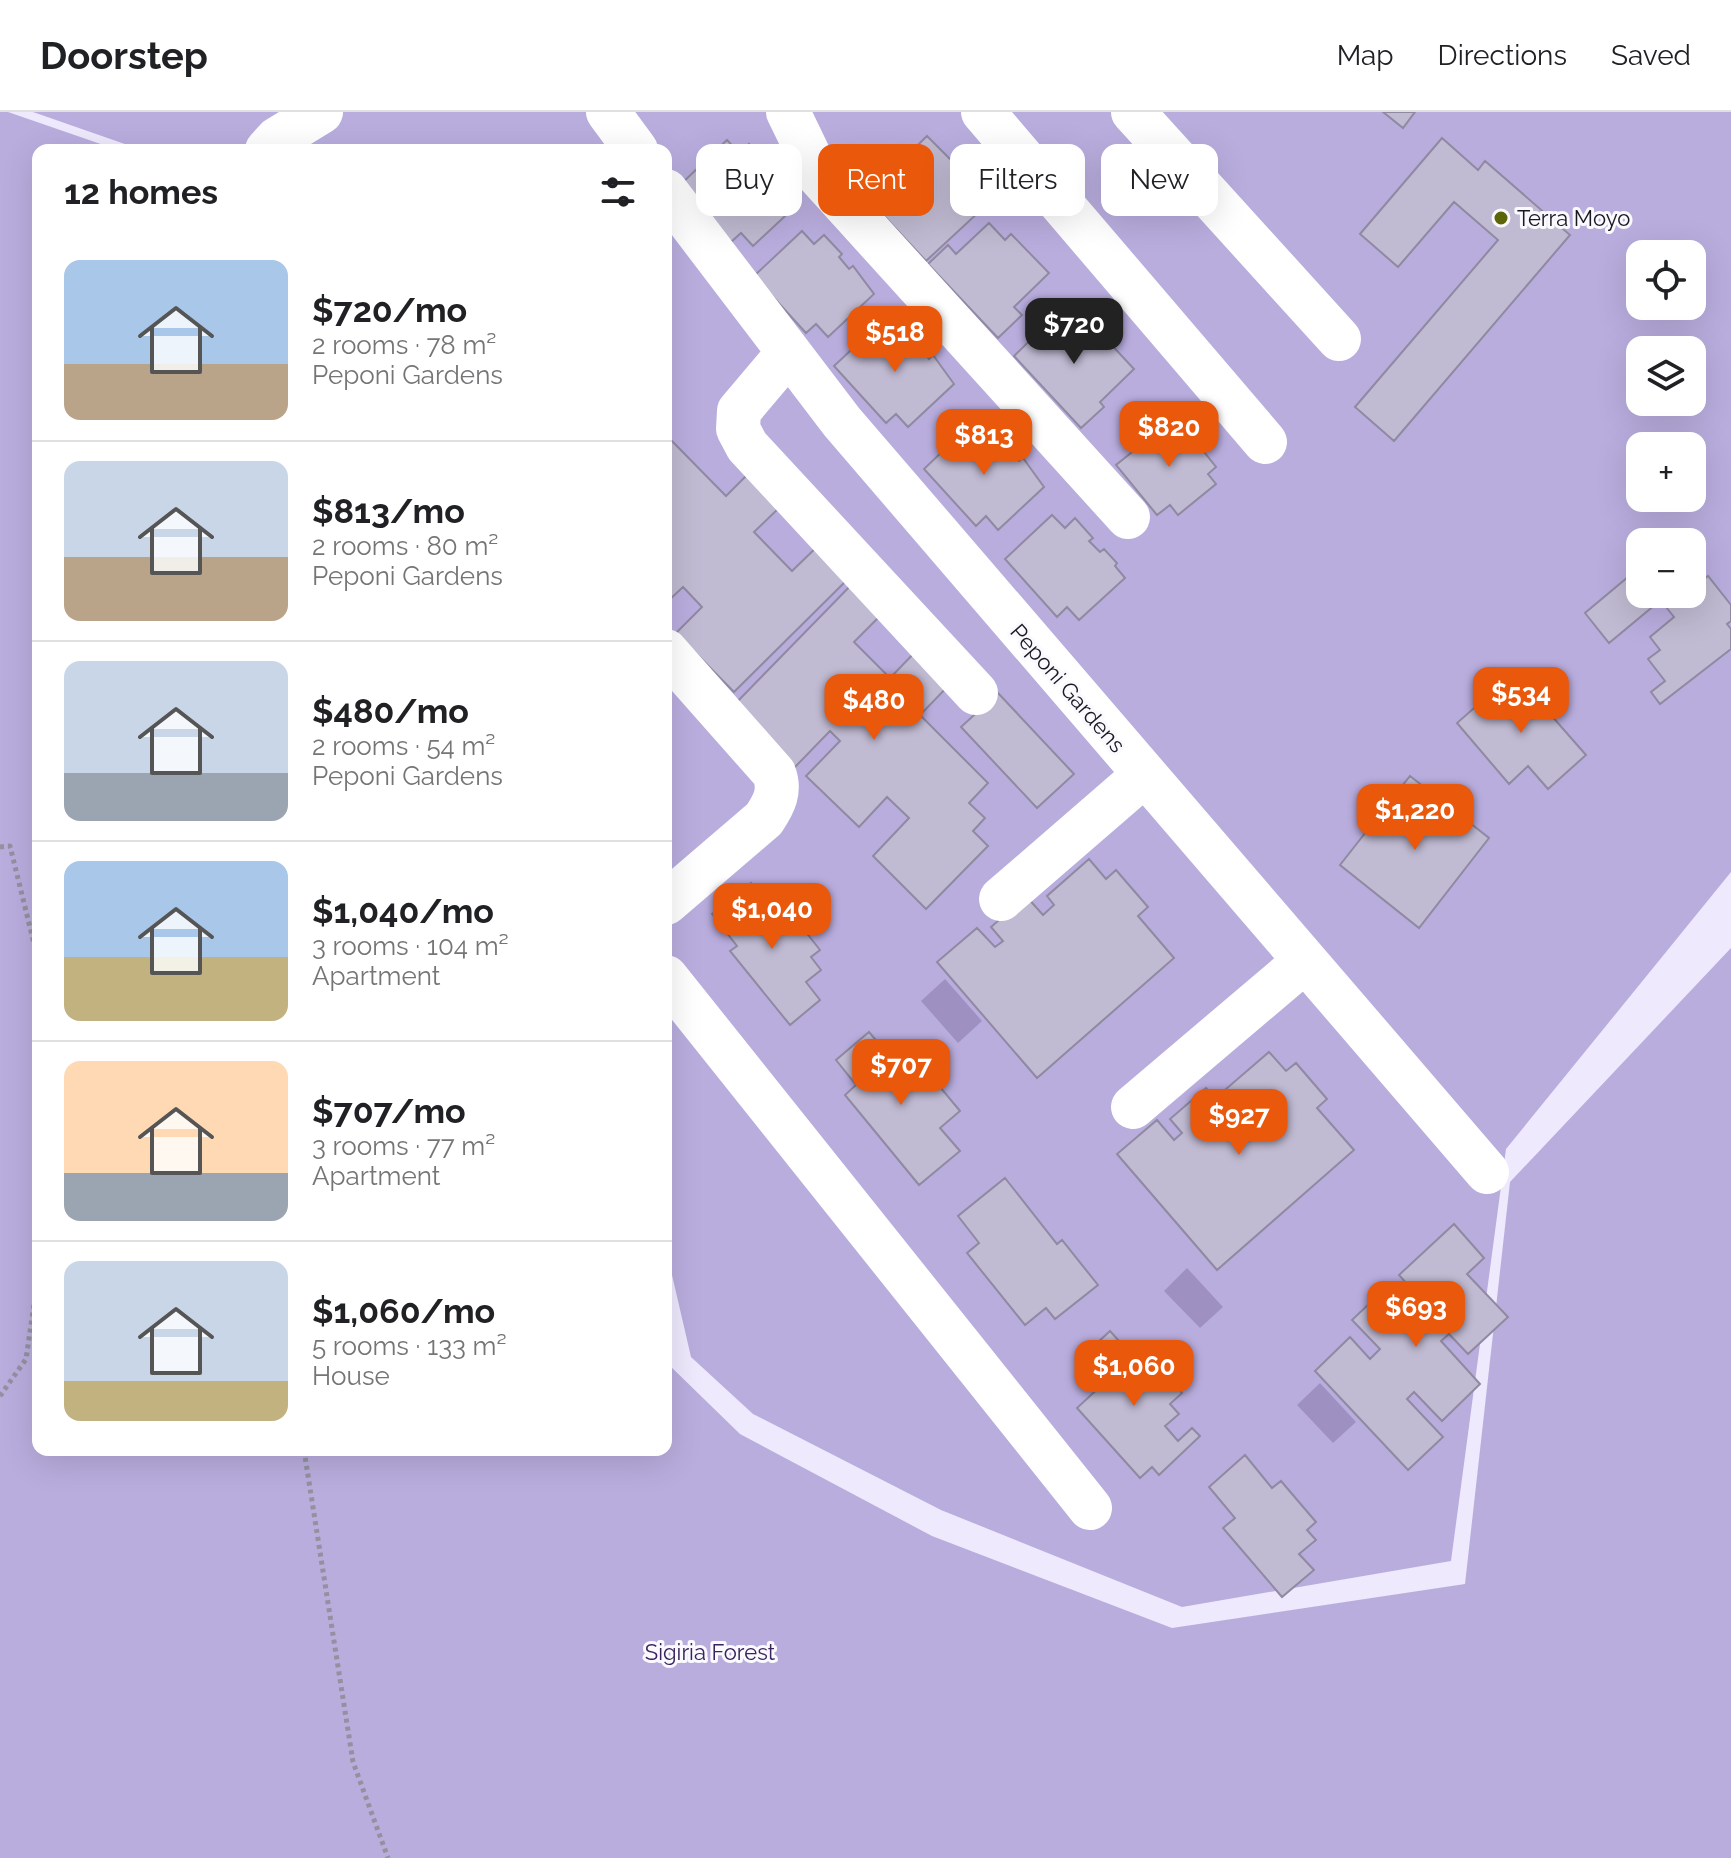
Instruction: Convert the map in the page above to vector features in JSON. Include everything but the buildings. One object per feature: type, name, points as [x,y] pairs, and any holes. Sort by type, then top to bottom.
[{"type":"street","points":[[272,144],[321,112]]},
{"type":"street","points":[[608,112],[632,144]]},
{"type":"street","points":[[788,112],[819,176],[1128,517]]},
{"type":"street","points":[[983,112],[1265,442]]},
{"type":"street","points":[[1133,112],[1339,339]]},
{"type":"street","name":"Peponi Gardens","points":[[672,199],[787,354],[842,422],[1143,776],[1487,1172]]},
{"type":"street","points":[[787,354],[739,411],[738,429],[747,446],[976,693]]},
{"type":"street","points":[[672,658],[774,773],[778,790],[764,819],[672,898]]},
{"type":"street","points":[[1001,899],[1143,776]]},
{"type":"street","points":[[1133,1107],[1305,961]]},
{"type":"street","points":[[672,985],[1090,1508]]},
{"type":"path","points":[[0,847],[10,846],[32,936]]},
{"type":"path","points":[[0,1396],[26,1359],[32,1318]]},
{"type":"path","points":[[305,1456],[353,1762],[388,1858]]},
{"type":"green space","name":"Sigiria Forest","points":[[0,112],[8,112],[101,144],[32,144],[32,1456],[672,1456],[672,1368],[740,1434],[932,1536],[1172,1628],[1465,1584],[1510,1182],[1731,948],[1731,1858],[0,1858]]},
{"type":"green space","points":[[33,112],[1731,112],[1731,872],[1506,1149],[1451,1561],[1182,1607],[941,1510],[753,1414],[691,1357],[672,1275],[672,144],[125,144]]},
{"type":"shaded area","points":[[945,979],[982,1021],[958,1043],[921,1001]]},
{"type":"shaded area","points":[[1187,1268],[1223,1307],[1200,1328],[1164,1291]]},
{"type":"shaded area","points":[[1320,1383],[1356,1422],[1333,1443],[1297,1405]]},
{"type":"place","name":"Terra Moyo","points":[[1501,218]]}]
